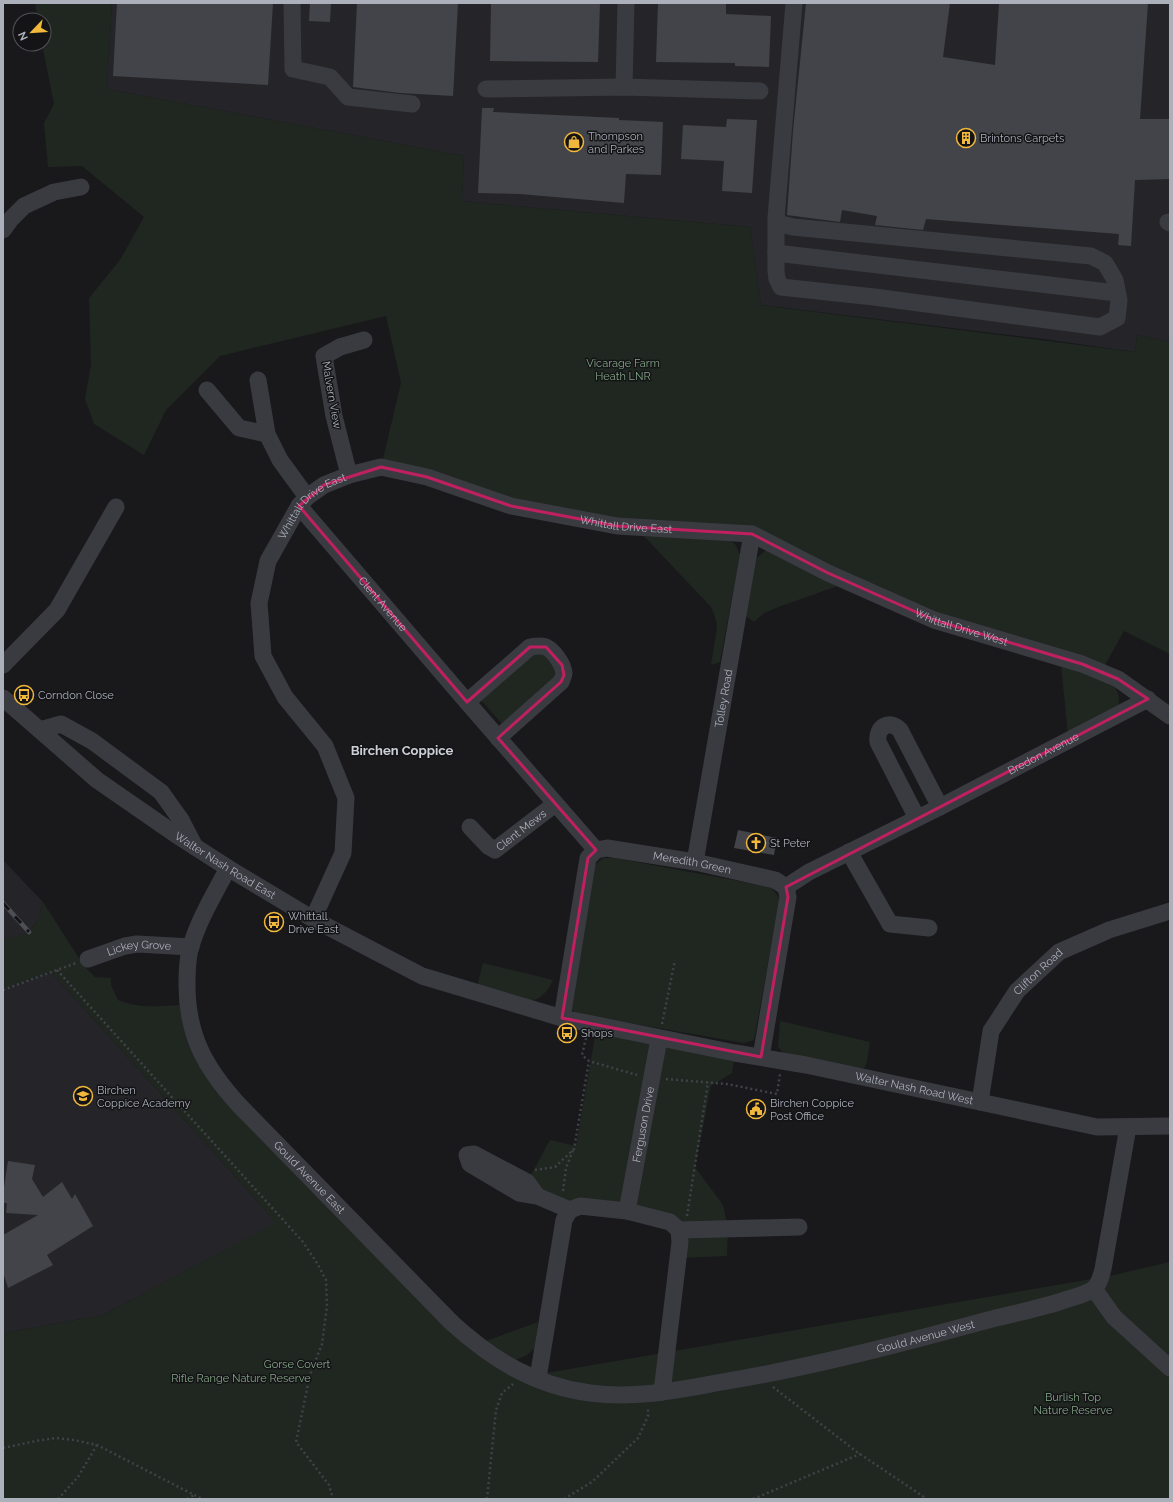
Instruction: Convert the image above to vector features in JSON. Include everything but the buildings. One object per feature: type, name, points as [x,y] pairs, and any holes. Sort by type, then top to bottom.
[{"type":"street","points":[[292,3],[293,69],[330,77],[348,97],[412,104]]},
{"type":"street","points":[[624,87],[626,3]]},
{"type":"street","points":[[776,218],[781,224],[793,227],[1091,256],[1105,263],[1115,280],[1119,300],[1117,318],[1100,327],[874,297],[781,287],[777,279],[776,218],[794,3]]},
{"type":"street","points":[[486,88],[624,87],[760,91]]},
{"type":"street","points":[[3,230],[11,219],[24,206],[54,192],[81,187]]},
{"type":"street","points":[[776,252],[1118,293]]},
{"type":"street","name":"Malvern View","points":[[349,475],[334,416],[324,356],[340,347],[364,340]]},
{"type":"street","name":"Clent Avenue","points":[[258,380],[267,434],[303,502],[467,702],[596,850]]},
{"type":"street","points":[[207,390],[239,428],[267,434]]},
{"type":"street","name":"Whittall Drive East","points":[[313,919],[342,853],[346,798],[325,746],[285,697],[263,656],[259,603],[268,561],[303,502],[324,485],[349,475],[381,467],[427,477],[511,506],[617,526],[752,534]]},
{"type":"street","points":[[3,665],[57,610],[116,507]]},
{"type":"street","name":"Whittall Drive West","points":[[752,534],[828,573],[934,620],[1082,664],[1118,679],[1170,716]]},
{"type":"street","name":"Tolley Road","points":[[695,862],[752,534]]},
{"type":"street","points":[[467,702],[530,647],[546,647],[554,655],[562,665],[564,674],[560,682],[498,738]]},
{"type":"street","name":"Walter Nash Road East","points":[[3,698],[98,780],[195,847],[313,919],[422,976],[562,1018],[659,1038]]},
{"type":"street","name":"Bredon Avenue","points":[[786,887],[809,872],[940,807],[1148,699]]},
{"type":"street","points":[[40,730],[61,724],[92,741],[161,792],[181,820],[195,847]]},
{"type":"street","points":[[917,818],[878,742],[877,735],[879,730],[885,726],[890,724],[896,725],[900,730],[940,807]]},
{"type":"street","name":"Clent Mews","points":[[470,827],[488,846],[495,850],[555,804]]},
{"type":"street","name":"Meredith Green","points":[[596,850],[607,848],[695,862],[775,880],[786,887]]},
{"type":"street","points":[[562,1018],[588,858],[596,850]]},
{"type":"street","points":[[849,852],[890,924],[929,928]]},
{"type":"street","name":"Gould Avenue East","points":[[228,868],[202,919],[191,946],[187,976],[187,1000],[194,1037],[200,1052],[222,1087],[452,1323],[470,1338],[512,1368],[532,1377],[565,1388],[590,1393]]},
{"type":"street","points":[[761,1057],[788,897],[786,887]]},
{"type":"street","name":"Clifton Road","points":[[980,1102],[991,1031],[1016,991],[1059,952],[1109,930],[1170,911]]},
{"type":"street","name":"Lickey Grove","points":[[88,959],[125,946],[137,944],[191,946]]},
{"type":"street","name":"Walter Nash Road West","points":[[659,1038],[782,1061],[1097,1127],[1170,1126]]},
{"type":"street","name":"Ferguson Drive","points":[[627,1211],[659,1038]]},
{"type":"street","points":[[1128,1127],[1103,1269],[1100,1281],[1094,1289],[1114,1318],[1170,1368]]},
{"type":"street","points":[[537,1196],[527,1182],[474,1154],[467,1155],[470,1164],[519,1193],[537,1196],[570,1210]]},
{"type":"street","points":[[532,1377],[564,1220],[570,1210],[580,1206],[627,1211],[670,1222],[682,1230],[799,1227]]},
{"type":"street","points":[[655,1393],[682,1230]]},
{"type":"street","name":"Gould Avenue West","points":[[590,1393],[621,1395],[655,1393],[759,1376],[897,1345],[1052,1304],[1078,1296],[1094,1289]]},
{"type":"path","points":[[3,990],[88,959]]},
{"type":"path","points":[[659,1038],[676,960]]},
{"type":"path","points":[[57,970],[303,1242],[326,1280],[327,1306],[322,1344],[310,1375],[296,1442],[329,1485],[334,1499]]},
{"type":"path","points":[[587,1034],[582,1055],[589,1061],[651,1079],[727,1084],[777,1094],[782,1061]]},
{"type":"path","points":[[558,1197],[563,1191],[566,1168],[574,1149],[589,1061]]},
{"type":"path","points":[[682,1230],[708,1082]]},
{"type":"path","points":[[517,1177],[524,1172],[555,1167],[574,1149]]},
{"type":"path","points":[[759,1376],[861,1454],[927,1499]]},
{"type":"path","points":[[487,1499],[496,1410],[502,1393],[512,1384],[532,1377]]},
{"type":"path","points":[[564,1499],[592,1482],[638,1438],[648,1416],[655,1393]]},
{"type":"path","points":[[3,1448],[56,1438],[97,1445],[202,1499]]},
{"type":"path","points":[[58,1499],[78,1477],[97,1445]]},
{"type":"path","points":[[753,1499],[861,1454]]},
{"type":"path","points":[[187,1499],[194,1495]]},
{"type":"highlighted area","points":[[381,467],[427,477],[511,506],[617,526],[752,534],[828,573],[934,620],[1082,664],[1118,679],[1148,699],[786,887],[788,897],[761,1057],[562,1018],[588,858],[596,850],[498,738],[561,682],[564,675],[562,665],[546,647],[530,647],[467,702],[299,506],[324,485]]},
{"type":"shaded area","points":[[112,3],[1170,3],[1170,342],[1137,335],[1135,352],[1051,340],[761,305],[750,227],[462,201],[464,156],[107,89]]},
{"type":"shaded area","points":[[3,860],[43,902],[38,920],[29,932],[11,940],[3,938]]},
{"type":"shaded area","name":"Birchen Coppice Academy","points":[[51,972],[276,1223],[103,1315],[3,1333],[3,990]]},
{"type":"green space","name":"Vicarage Farm Heath LNR","points":[[35,3],[112,3],[107,89],[464,156],[462,201],[750,227],[761,305],[1135,352],[1137,335],[1170,342],[1170,654],[1124,631],[1105,665],[934,620],[752,534],[617,526],[381,467],[401,383],[386,316],[220,356],[166,410],[144,455],[94,424],[85,399],[91,365],[89,298],[120,260],[144,217],[82,166],[48,167],[44,123],[54,104],[44,52],[52,52],[52,12],[37,12]]},
{"type":"green space","points":[[642,534],[728,539],[735,544],[740,555],[720,662],[711,665],[717,628],[716,620],[711,607]]},
{"type":"green space","points":[[765,551],[775,551],[843,584],[764,613],[754,622],[743,614],[755,559]]},
{"type":"green space","points":[[534,652],[544,652],[559,674],[503,725],[481,700]]},
{"type":"green space","points":[[1061,664],[1113,685],[1117,691],[1119,701],[1118,707],[1068,735]]},
{"type":"green space","points":[[603,858],[615,858],[771,887],[780,899],[754,1040],[744,1043],[578,1014],[572,1010],[571,1002],[591,868]]},
{"type":"green space","points":[[43,902],[84,966],[95,977],[111,978],[111,985],[118,1000],[141,1006],[180,1005],[187,1032],[275,1148],[523,1377],[1109,1276],[1170,1262],[1170,1499],[3,1499],[3,1333],[103,1315],[275,1223],[259,1203],[51,972],[3,990],[3,938],[14,938],[31,929],[38,918]]},
{"type":"green space","points":[[483,963],[553,980],[547,991],[539,998],[528,1002],[477,986]]},
{"type":"green space","points":[[780,1021],[870,1042],[864,1069],[784,1054],[778,1047]]},
{"type":"green space","points":[[597,1025],[735,1053],[732,1073],[711,1086],[695,1167],[723,1205],[728,1228],[727,1256],[677,1258],[670,1222],[570,1210],[527,1182],[550,1140],[576,1146]]},
{"type":"green space","points":[[538,1322],[535,1348],[527,1355],[516,1360],[486,1341]]},
{"type":"railway","points":[[3,903],[29,932]]},
{"type":"place","name":"Brintons Carpets","points":[[966,138]]},
{"type":"place","name":"Thompson and Parkes","points":[[574,142]]},
{"type":"place","name":"Corndon Close","points":[[24,695]]},
{"type":"place","name":"St Peter","points":[[756,843]]},
{"type":"place","name":"Whittall Drive East","points":[[274,922]]},
{"type":"place","name":"Shops","points":[[567,1033]]},
{"type":"place","name":"Birchen Coppice Academy","points":[[83,1096]]},
{"type":"place","name":"Birchen Coppice Post Office","points":[[756,1109]]},
{"type":"district","name":"Birchen Coppice","points":[[402,750]]},
{"type":"park label","name":"Gorse Covert","points":[[297,1364]]},
{"type":"park label","name":"Rifle Range Nature Reserve","points":[[241,1378]]},
{"type":"park label","name":"Burlish Top Nature Reserve","points":[[1073,1403]]}]
